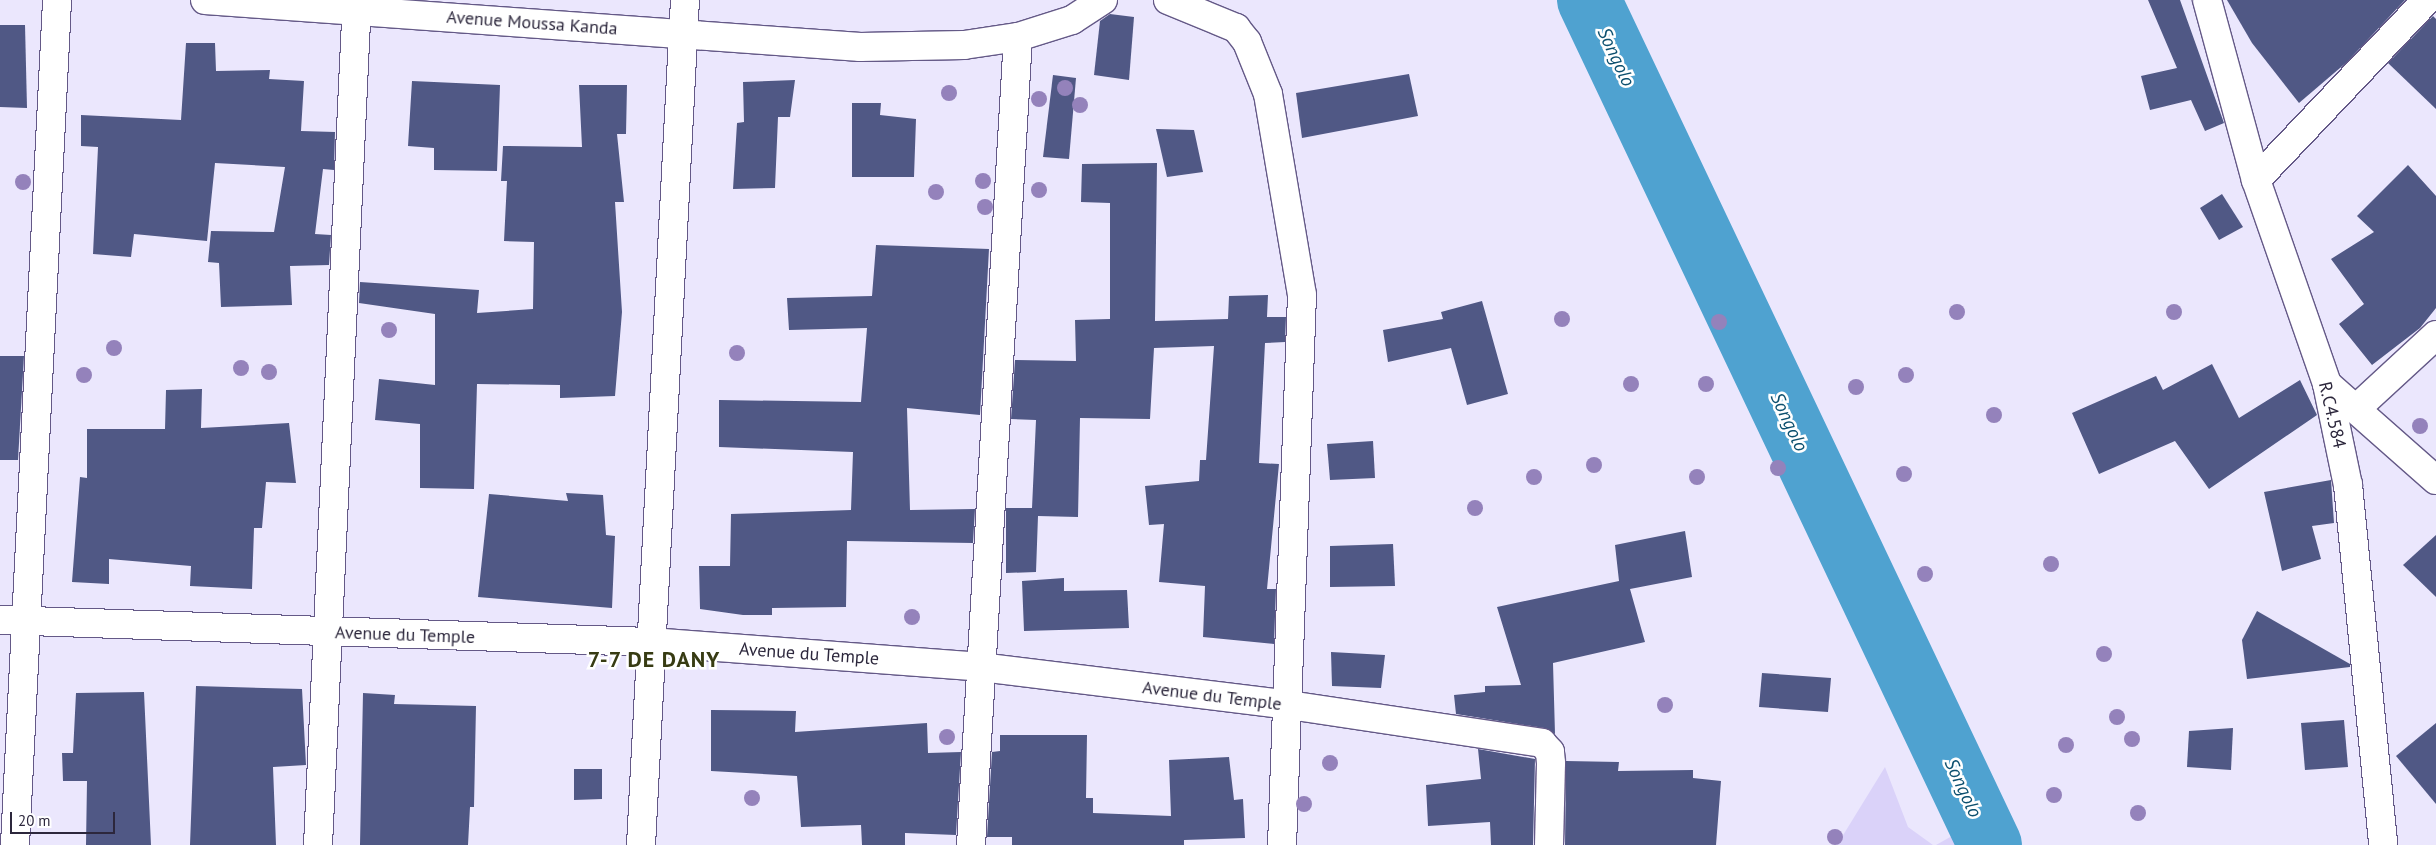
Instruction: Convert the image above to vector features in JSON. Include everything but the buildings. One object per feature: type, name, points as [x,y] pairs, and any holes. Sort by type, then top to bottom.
[{"type":"street","points":[[15,845],[28,621],[57,0]]},
{"type":"street","name":"Avenue Moussa Kanda","points":[[205,0],[357,6],[682,34],[860,47],[964,45],[1018,37],[1072,20],[1103,0]]},
{"type":"street","points":[[641,845],[685,0]]},
{"type":"street","points":[[1168,0],[1236,28],[1248,42],[1268,94],[1302,296],[1289,705],[1282,845]]},
{"type":"street","name":"R.C4.584","points":[[2207,0],[2256,180],[2327,384],[2348,485],[2383,845]]},
{"type":"street","points":[[2256,180],[2427,0]]},
{"type":"street","points":[[318,845],[330,633],[357,6]]},
{"type":"street","points":[[971,845],[1018,37]]},
{"type":"street","points":[[2358,407],[2436,335]]},
{"type":"street","points":[[2327,384],[2358,407],[2436,480]]},
{"type":"street","name":"Avenue du Temple","points":[[0,620],[330,633],[651,642],[981,667],[1289,705],[1542,743],[1550,752],[1549,845]]},
{"type":"shaded area","points":[[1885,767],[1908,827],[1933,845],[1837,845]]},
{"type":"shaded area","points":[[1968,827],[1976,845],[1936,845]]},
{"type":"waterway","name":"Songolo","points":[[1589,0],[1990,845]]},
{"type":"district","name":"7-7 DE DANY","points":[[654,660]]}]
